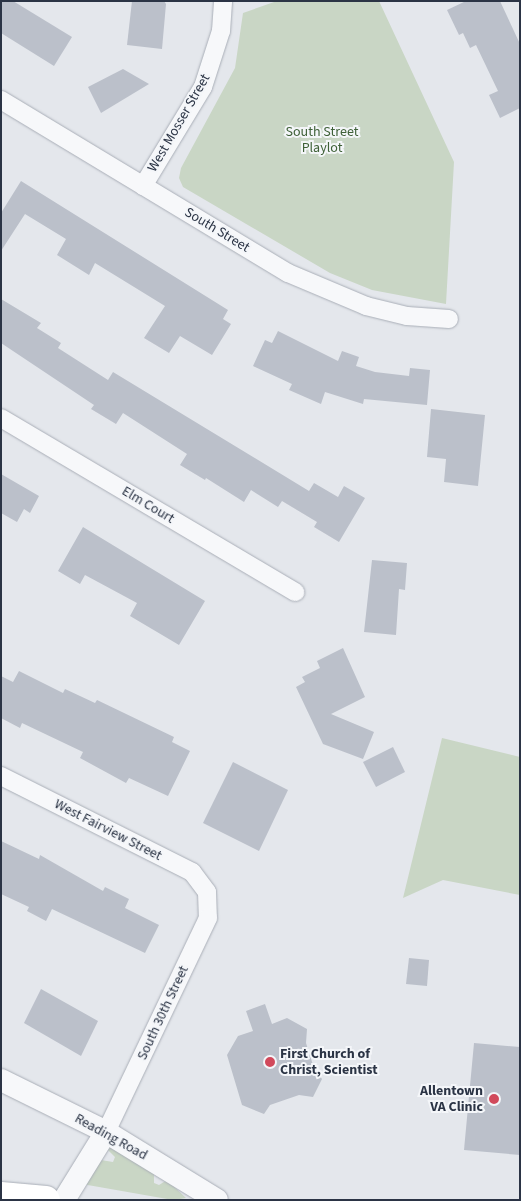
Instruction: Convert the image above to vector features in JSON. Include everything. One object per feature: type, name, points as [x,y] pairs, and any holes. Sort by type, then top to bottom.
[{"type":"main road","points":[[5,1198],[46,1200]]},
{"type":"street","name":"West Mosser Street","points":[[143,186],[203,87],[221,31],[223,1]]},
{"type":"street","name":"South Street","points":[[1,100],[288,273],[326,292],[407,316],[449,319]]},
{"type":"street","name":"Elm Court","points":[[1,418],[295,592]]},
{"type":"street","name":"West Fairview Street","points":[[1,776],[192,872],[207,892]]},
{"type":"street","name":"South 30th Street","points":[[106,1132],[208,918],[207,892]]},
{"type":"street","name":"Reading Road","points":[[1,1080],[106,1132],[217,1200]]},
{"type":"street","points":[[64,1200],[106,1132]]},
{"type":"green space","name":"South Street Playlot","points":[[277,1],[379,1],[454,162],[446,304],[372,290],[330,273],[183,187],[179,178],[181,168],[235,68],[243,13]]},
{"type":"green space","points":[[442,738],[520,757],[520,895],[443,880],[403,898]]},
{"type":"green space","points":[[112,1146],[154,1173],[154,1183],[159,1185],[167,1180],[186,1198],[173,1200],[82,1184],[101,1160],[113,1162],[115,1157],[108,1150]]},
{"type":"building","points":[[1,1],[13,1],[72,37],[54,66],[1,33]]},
{"type":"building","points":[[132,1],[164,1],[166,4],[162,49],[127,45]]},
{"type":"building","points":[[466,1],[500,1],[520,44],[520,108],[500,118],[489,95],[498,91],[476,45],[470,48],[463,33],[459,35],[447,10]]},
{"type":"building","points":[[123,69],[149,84],[101,113],[88,87]]},
{"type":"building","points":[[21,181],[228,310],[223,319],[231,324],[212,355],[180,336],[169,353],[144,338],[165,306],[95,263],[89,275],[57,255],[66,239],[25,214],[1,251],[1,213]]},
{"type":"building","points":[[1,299],[41,323],[37,328],[61,343],[58,348],[108,380],[113,372],[309,491],[314,483],[338,497],[344,486],[365,498],[339,542],[314,527],[317,522],[282,501],[278,507],[251,490],[244,502],[206,478],[205,480],[180,465],[187,454],[123,413],[116,424],[91,409],[94,405],[1,343]]},
{"type":"building","points":[[278,331],[338,361],[342,351],[359,357],[356,366],[375,372],[409,376],[410,368],[430,370],[427,405],[364,399],[363,404],[325,392],[321,404],[289,390],[292,384],[253,366],[265,340],[272,343]]},
{"type":"building","points":[[431,409],[485,415],[478,486],[444,482],[446,459],[427,457]]},
{"type":"building","points":[[1,474],[39,496],[30,513],[24,509],[17,522],[1,513]]},
{"type":"building","points":[[83,527],[205,601],[179,645],[130,616],[137,603],[85,575],[80,584],[58,571]]},
{"type":"building","points":[[372,560],[407,563],[405,590],[399,589],[396,635],[364,632]]},
{"type":"building","points":[[343,648],[365,697],[331,714],[374,732],[363,759],[323,744],[296,687],[305,682],[302,677],[320,668],[317,661]]},
{"type":"building","points":[[19,671],[63,693],[65,689],[95,703],[97,700],[174,737],[172,742],[190,751],[168,796],[129,778],[126,783],[80,758],[83,752],[22,723],[20,728],[1,718],[1,676],[13,682]]},
{"type":"building","points":[[393,747],[405,772],[376,787],[363,762]]},
{"type":"building","points":[[233,762],[288,790],[259,851],[203,823]]},
{"type":"building","points":[[1,841],[39,859],[40,855],[103,891],[105,887],[129,899],[125,908],[159,925],[145,953],[52,909],[46,921],[27,911],[29,907],[1,894]]},
{"type":"building","points":[[409,958],[429,960],[427,986],[406,984]]},
{"type":"building","points":[[41,989],[98,1021],[81,1056],[24,1023]]},
{"type":"building","name":"First Church of Christ, Scientist","points":[[265,1004],[272,1024],[287,1018],[307,1029],[306,1043],[314,1068],[322,1079],[313,1097],[299,1095],[270,1105],[264,1114],[242,1105],[227,1055],[238,1036],[253,1031],[246,1011]]},
{"type":"building","name":"Allentown VA Clinic","points":[[474,1043],[520,1047],[520,1155],[464,1150]]},
{"type":"place","name":"First Church of Christ, Scientist","points":[[270,1062]]},
{"type":"place","name":"Allentown VA Clinic","points":[[494,1099]]}]
